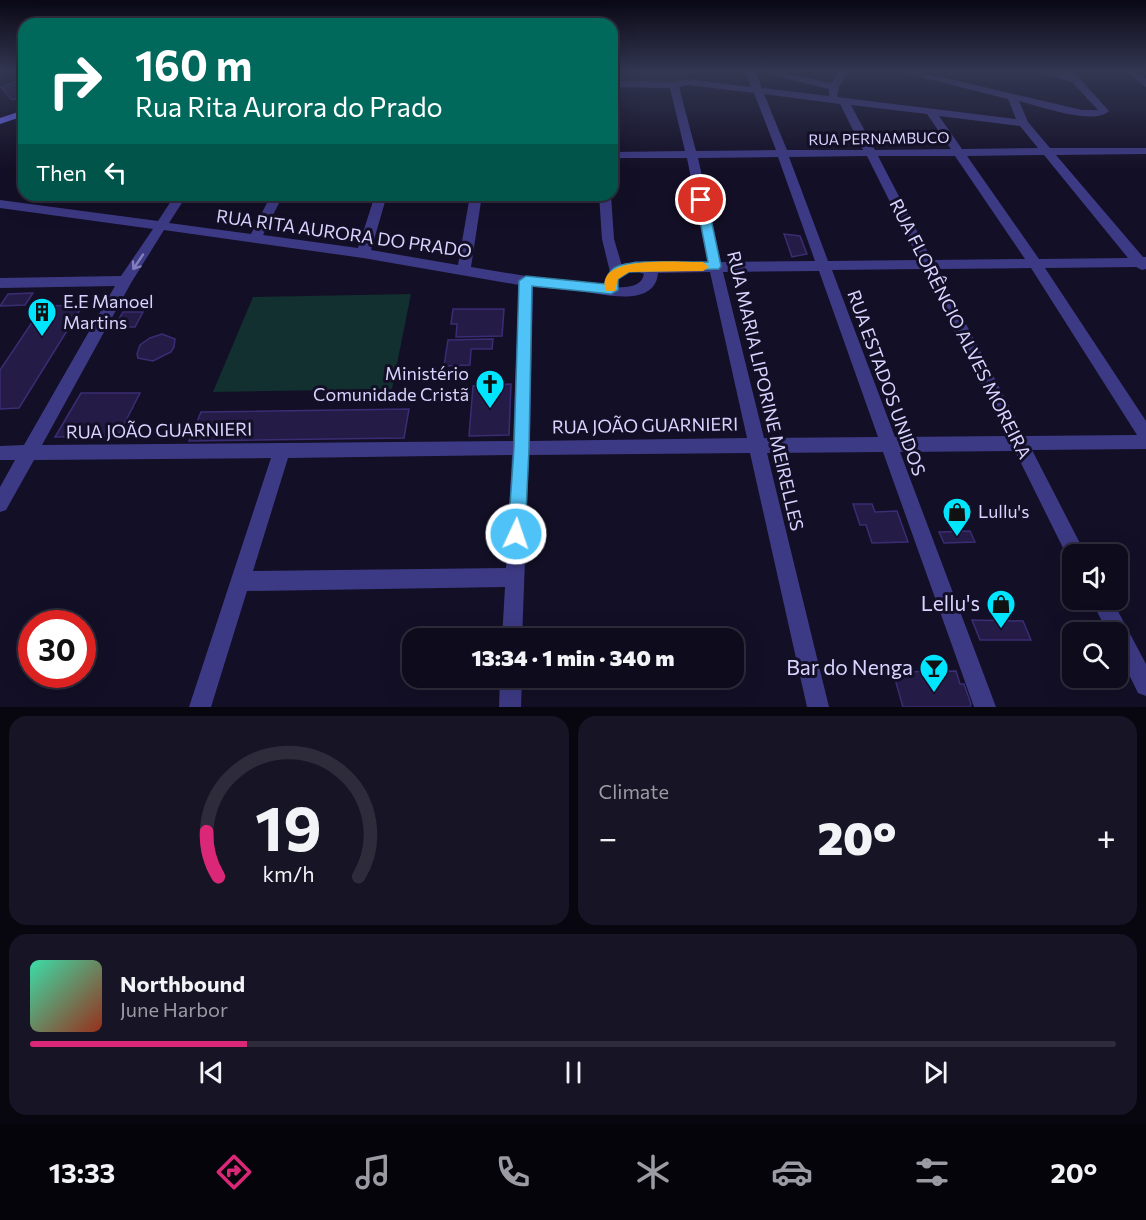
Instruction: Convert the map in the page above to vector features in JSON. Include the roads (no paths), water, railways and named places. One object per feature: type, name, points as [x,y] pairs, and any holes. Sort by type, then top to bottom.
[{"type":"main road","points":[[0,114],[18,107]]},
{"type":"main road","points":[[0,121],[18,115]]},
{"type":"street","name":"RUA MARIA LIPORINE MEIRELLES","points":[[684,104],[692,156],[715,266],[818,707]]},
{"type":"street","name":"RUA ESTADOS UNIDOS","points":[[764,104],[985,707]]},
{"type":"street","name":"RUA FLORÊNCIO ALVES MOREIRA","points":[[842,104],[928,264],[1071,544]]},
{"type":"street","points":[[884,104],[1023,123]]},
{"type":"street","points":[[1015,104],[1023,123],[1144,264]]},
{"type":"street","points":[[1043,104],[1082,113],[1099,114],[1104,111],[1099,104]]},
{"type":"street","points":[[931,112],[1034,262],[1146,435]]},
{"type":"street","points":[[1141,151],[1146,162]]},
{"type":"street","name":"RUA PERNAMBUCO","points":[[618,155],[1141,151]]},
{"type":"street","name":"RUA RITA AURORA DO PRADO","points":[[1,205],[18,201]]},
{"type":"street","name":"RUA RITA AURORA DO PRADO","points":[[27,201],[162,226],[464,268],[526,281],[622,292],[643,287],[652,275],[647,268]]},
{"type":"street","points":[[0,504],[125,281],[177,201]]},
{"type":"street","points":[[255,238],[274,201]]},
{"type":"street","points":[[363,253],[379,201]]},
{"type":"street","points":[[464,268],[475,201]]},
{"type":"street","points":[[605,201],[608,239],[617,272]]},
{"type":"street","points":[[611,290],[610,282],[617,272],[636,266],[647,268],[1034,262],[1144,264]]},
{"type":"street","points":[[0,283],[125,281]]},
{"type":"street","points":[[512,628],[526,281]]},
{"type":"street","name":"RUA JOÃO GUARNIERI","points":[[0,453],[1146,442]]},
{"type":"street","points":[[200,707],[282,449]]},
{"type":"street","points":[[240,581],[514,577]]},
{"type":"street","points":[[1106,610],[1146,685]]},
{"type":"street","points":[[510,707],[511,688]]},
{"type":"place","name":"E.E Manoel Martins","points":[[42,338]]},
{"type":"place","name":"Ministério Comunidade Cristã","points":[[490,410]]},
{"type":"place","name":"Lullu's","points":[[957,538]]},
{"type":"place","name":"Lellu's","points":[[1001,630]]},
{"type":"place","name":"Bar do Nenga","points":[[934,694]]}]
